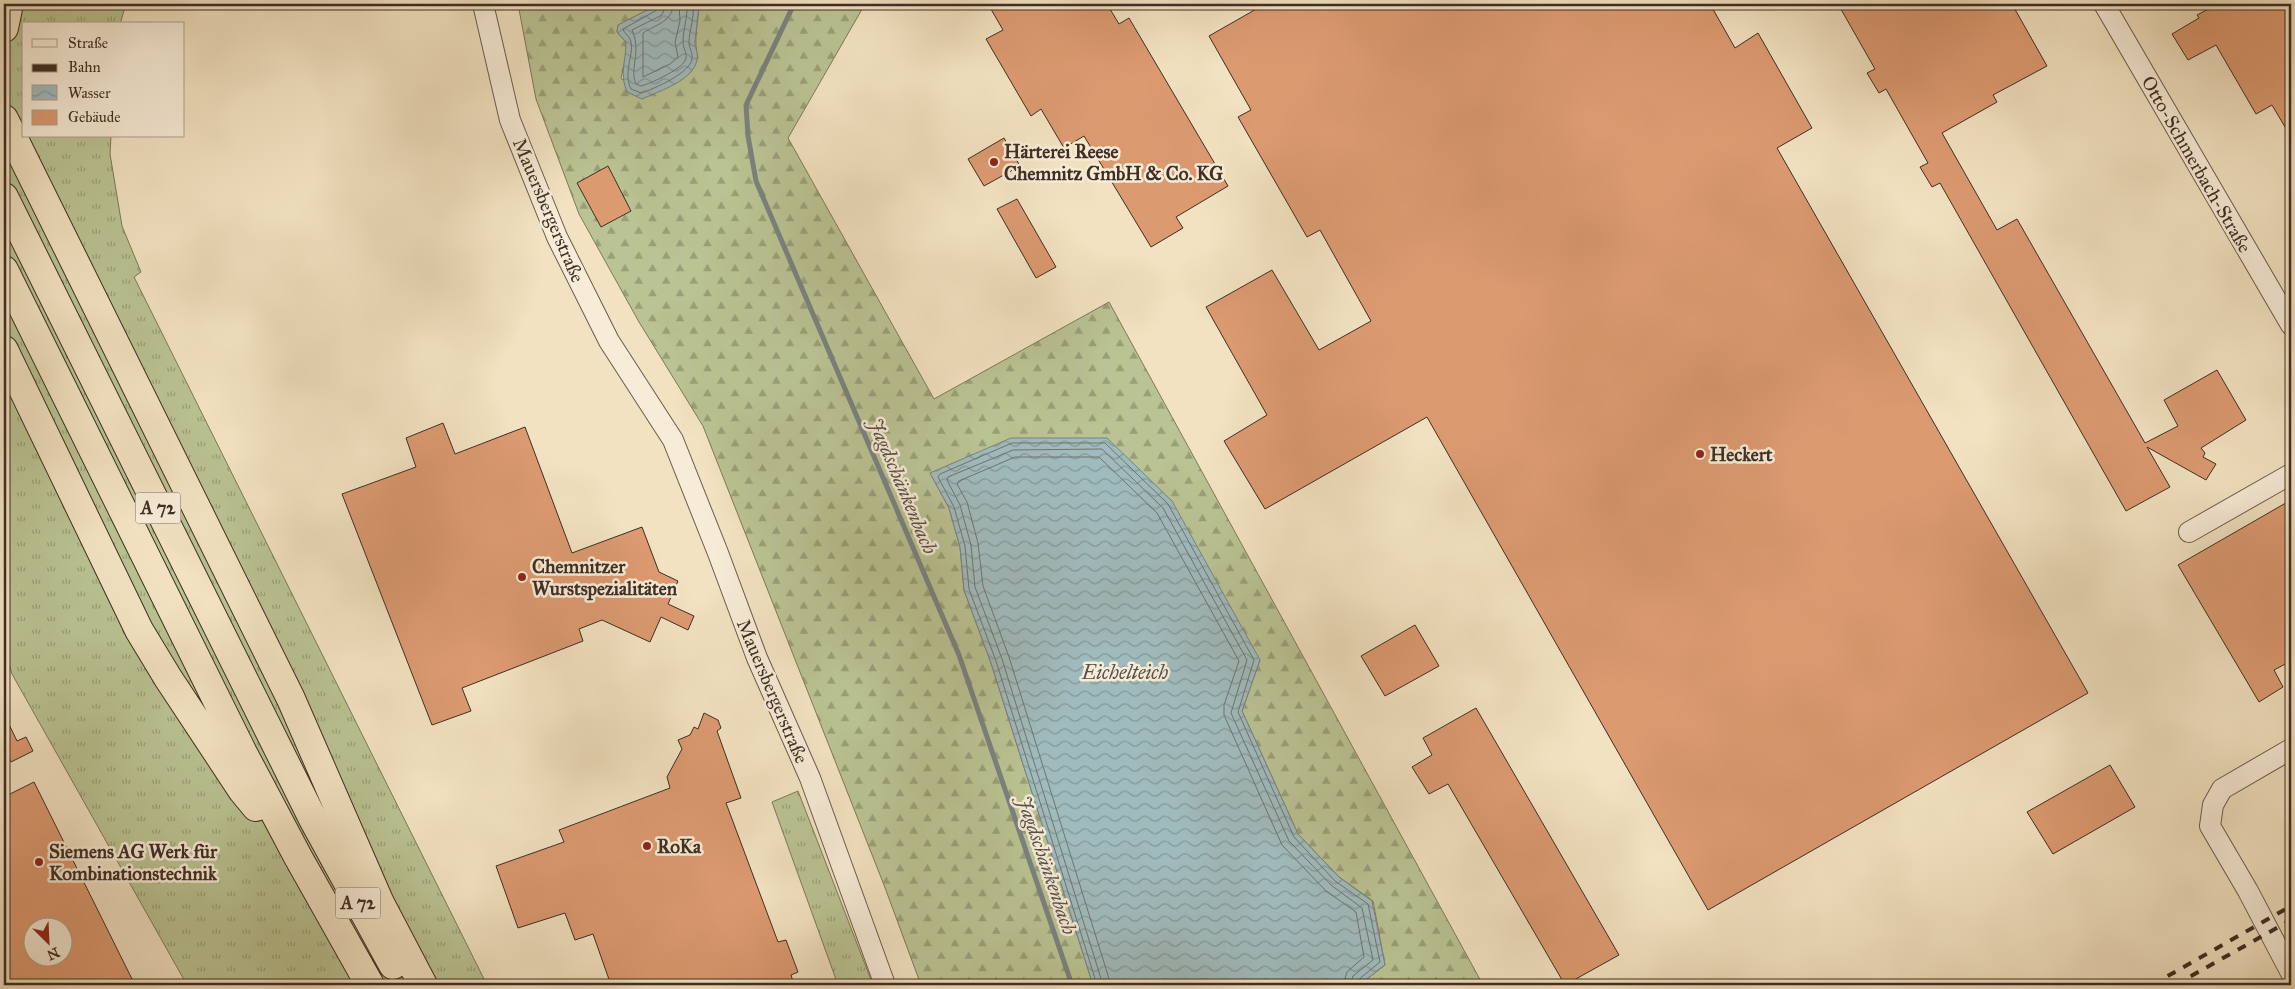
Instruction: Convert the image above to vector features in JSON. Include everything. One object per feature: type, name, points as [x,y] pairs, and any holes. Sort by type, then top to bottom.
[{"type":"highway","points":[[4,28],[9,4]]},
{"type":"highway","points":[[4,118],[291,699],[376,894],[423,985]]},
{"type":"highway","name":"A 72","points":[[4,197],[313,819],[372,929],[406,985]]},
{"type":"highway","name":"A 72","points":[[4,270],[243,753],[298,857],[370,985]]},
{"type":"highway","points":[[4,350],[139,630],[168,678],[242,790],[298,857]]},
{"type":"street","name":"Mauersbergerstraße","points":[[483,4],[510,120],[557,237],[609,341],[647,404],[673,440],[757,658],[810,778],[886,985]]},
{"type":"street","name":"Otto-Schmerbach-Straße","points":[[2104,4],[2291,324]]},
{"type":"street","points":[[2189,532],[2291,474]]},
{"type":"street","points":[[2291,749],[2222,790],[2213,805],[2210,826],[2291,973]]},
{"type":"green space","points":[[4,4],[126,4],[121,22],[22,22],[22,138],[111,138],[110,154],[122,226],[141,272],[134,277],[487,985],[187,985],[12,674],[4,646]]},
{"type":"green space","points":[[518,4],[659,4],[618,25],[617,32],[626,42],[626,57],[621,78],[642,99],[681,79],[698,58],[696,38],[699,6],[695,4],[865,4],[788,138],[934,399],[1109,302],[1483,985],[1359,985],[1385,965],[1373,901],[1339,877],[1298,834],[1242,711],[1260,660],[930,473],[949,508],[960,547],[964,590],[991,663],[1093,985],[921,985],[884,885],[703,426],[639,322],[579,214],[536,99]]},
{"type":"green space","points":[[798,791],[873,985],[838,985],[772,802]]},
{"type":"water","points":[[659,4],[695,4],[699,6],[695,43],[697,60],[689,74],[682,79],[666,89],[642,99],[627,92],[623,79],[626,42],[617,32],[618,25]]},
{"type":"water","name":"Eichelteich","points":[[1011,438],[1107,438],[1172,501],[1260,660],[1242,711],[1298,834],[1339,877],[1372,901],[1385,965],[1359,985],[1093,985],[991,663],[964,590],[960,547],[949,508],[930,473]]},
{"type":"building","points":[[988,4],[1107,4],[1119,24],[1129,18],[1228,186],[1176,217],[1183,228],[1151,247],[1084,136],[1064,148],[1041,109],[1031,116],[986,39],[1003,30]]},
{"type":"building","name":"Heckert","points":[[1265,4],[1710,4],[1735,48],[1758,33],[1812,128],[1777,148],[2088,693],[1708,910],[1427,417],[1265,509],[1224,441],[1267,415],[1206,307],[1272,270],[1319,350],[1371,321],[1320,230],[1307,237],[1238,117],[1251,110],[1209,36]]},
{"type":"building","points":[[1838,4],[2012,4],[2047,66],[1993,95],[1997,102],[1942,133],[1997,230],[2017,219],[2145,443],[2178,426],[2164,400],[2217,370],[2246,420],[2201,448],[2205,453],[2203,457],[2216,464],[2206,480],[2147,447],[2170,487],[2126,511],[1940,183],[1932,187],[1920,167],[1928,163],[1886,89],[1879,93],[1867,73],[1875,69]]},
{"type":"building","points":[[2218,4],[2291,4],[2291,137],[2272,105],[2256,114],[2216,45],[2188,60],[2172,34],[2199,18],[2197,15]]},
{"type":"building","name":"Härterei Reese Chemnitz GmbH & Co. KG","points":[[1004,138],[1020,166],[984,186],[968,159]]},
{"type":"building","points":[[608,166],[631,211],[601,227],[577,183]]},
{"type":"building","points":[[1017,199],[1056,267],[1036,278],[997,209]]},
{"type":"building","name":"Chemnitzer Wurstspezialitäten","points":[[443,423],[455,454],[525,427],[572,553],[642,527],[659,572],[678,581],[668,604],[694,616],[688,630],[661,617],[650,642],[602,620],[579,629],[583,641],[462,688],[471,711],[432,725],[342,494],[416,467],[406,438]]},
{"type":"building","points":[[2291,500],[2291,661],[2274,670],[2283,687],[2259,702],[2178,565]]},
{"type":"building","points":[[1415,625],[1439,666],[1385,696],[1361,656]]},
{"type":"building","points":[[1476,708],[1619,955],[1565,985],[1448,784],[1429,794],[1412,767],[1432,755],[1423,738]]},
{"type":"building","name":"RoKa","points":[[704,713],[718,720],[721,728],[717,731],[741,798],[726,803],[778,942],[786,940],[798,972],[791,975],[794,985],[611,985],[593,934],[575,940],[565,913],[518,928],[496,866],[564,842],[559,830],[670,788],[667,777],[682,749],[678,740],[690,735],[694,727],[698,729]]},
{"type":"building","points":[[4,714],[17,741],[26,737],[33,751],[11,762],[4,748]]},
{"type":"building","points":[[2110,765],[2135,807],[2053,854],[2027,812]]},
{"type":"building","name":"Siemens AG Werk für Kombinationstechnik","points":[[34,782],[135,985],[4,985],[4,797]]},
{"type":"waterway","name":"Jagdschänkenbach","points":[[794,4],[746,105],[748,136],[756,181],[959,655],[1072,985]]},
{"type":"railway","points":[[2152,985],[2291,906]]},
{"type":"railway","points":[[2175,985],[2291,920]]},
{"type":"place","name":"Härterei Reese Chemnitz GmbH & Co. KG","points":[[994,162]]},
{"type":"place","name":"Heckert","points":[[1700,454]]},
{"type":"place","name":"Chemnitzer Wurstspezialitäten","points":[[522,577]]},
{"type":"place","name":"RoKa","points":[[647,846]]},
{"type":"place","name":"Siemens AG Werk für Kombinationstechnik","points":[[39,862]]}]
